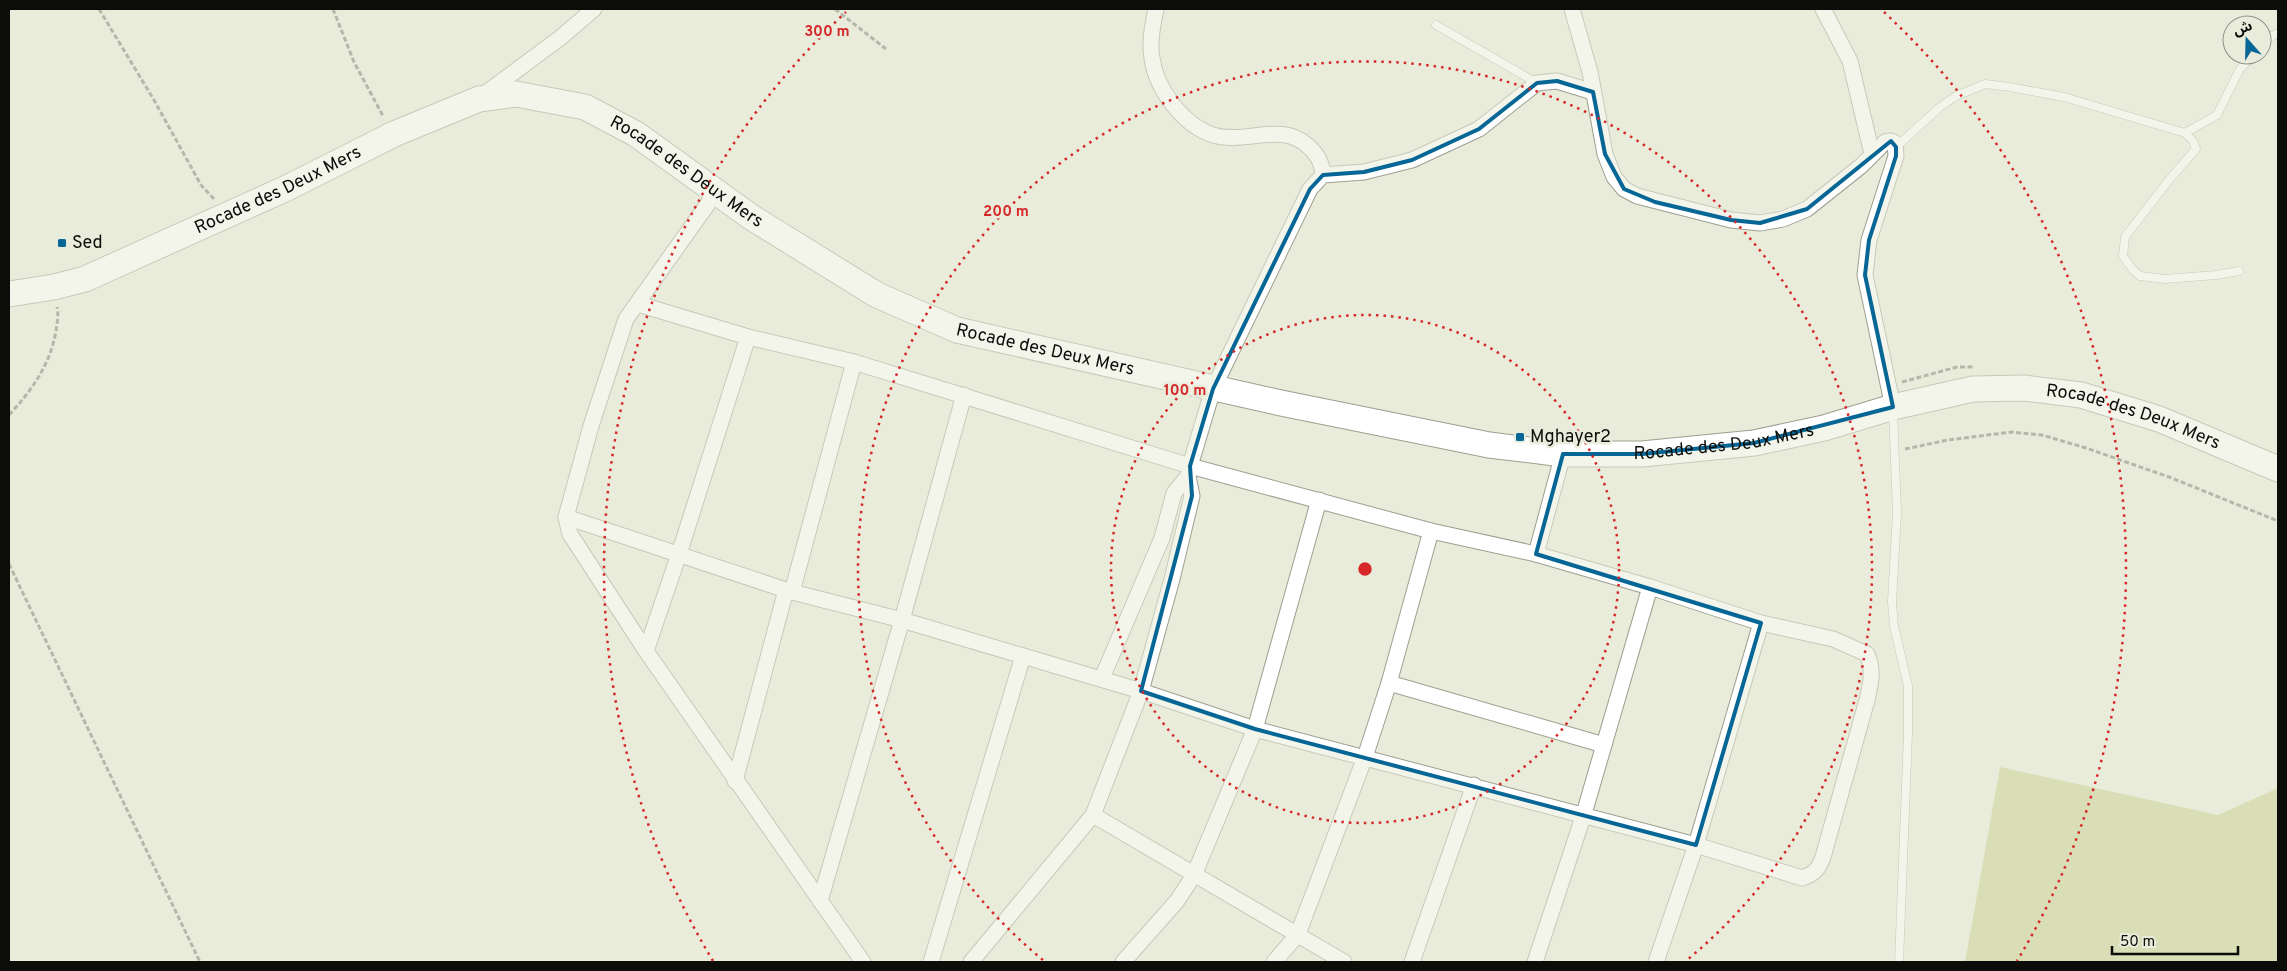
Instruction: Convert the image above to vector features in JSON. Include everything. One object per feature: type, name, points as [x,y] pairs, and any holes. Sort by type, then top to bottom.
[{"type":"highway","name":"Rocade des Deux Mers","points":[[9,294],[54,287],[84,279],[227,215],[394,134],[478,99],[516,94],[585,107],[636,134],[751,217],[877,295],[958,330],[1213,389],[1489,445],[1563,454],[1642,454],[1754,443],[1824,428],[1892,407],[1973,389],[2024,388],[2081,395],[2159,419],[2278,469]]},
{"type":"street","points":[[478,99],[560,38],[594,9]]},
{"type":"street","points":[[1156,9],[1152,34],[1152,58],[1161,84],[1173,107],[1188,120],[1213,134],[1232,136],[1274,133],[1296,138],[1314,151],[1322,163],[1323,175]]},
{"type":"street","points":[[1572,9],[1593,92],[1605,154],[1614,178],[1624,190],[1655,202],[1682,206],[1731,220],[1760,223],[1783,219],[1807,209],[1833,190],[1884,142],[1891,141],[1896,147],[1896,156],[1869,240],[1864,275],[1883,354],[1892,407]]},
{"type":"street","points":[[1823,9],[1850,61],[1872,154]]},
{"type":"street","points":[[1102,678],[1159,545],[1174,493],[1189,471],[1213,389],[1310,189],[1323,175],[1364,172],[1412,160],[1479,129],[1537,83],[1557,81],[1593,92]]},
{"type":"street","points":[[717,191],[626,319],[579,465],[566,517],[570,534],[646,652],[862,962]]},
{"type":"street","points":[[566,517],[789,591],[902,620],[1102,678],[1255,729],[1474,785],[1582,817],[1696,845],[1802,878],[1812,875],[1819,868],[1824,856],[1872,679],[1872,664],[1867,654],[1834,639],[1761,623],[1650,587],[1536,554],[1431,531],[1319,500],[1189,471],[964,395],[854,362],[748,337],[638,304]]},
{"type":"street","points":[[646,652],[680,554],[748,337]]},
{"type":"street","points":[[735,781],[854,362]]},
{"type":"street","points":[[820,901],[902,620],[964,395]]},
{"type":"street","points":[[1536,554],[1563,454]]},
{"type":"street","points":[[971,962],[1093,815],[1141,691],[1172,579],[1192,496],[1189,471]]},
{"type":"street","points":[[1123,962],[1178,901],[1194,875],[1255,729],[1319,500]]},
{"type":"street","points":[[1274,962],[1298,934],[1365,757],[1389,683],[1431,531]]},
{"type":"street","points":[[1534,962],[1582,817],[1650,587]]},
{"type":"street","points":[[1656,962],[1696,845],[1761,623]]},
{"type":"street","points":[[932,962],[1023,656]]},
{"type":"street","points":[[1389,683],[1604,745]]},
{"type":"street","points":[[1412,962],[1474,785]]},
{"type":"street","points":[[1093,815],[1344,962]]},
{"type":"lane","points":[[1436,25],[1537,83]]},
{"type":"lane","points":[[2185,133],[2217,115],[2240,69],[2244,65]]},
{"type":"lane","points":[[1896,147],[1940,107],[1956,96],[1985,84],[2064,97],[2185,133],[2195,143],[2195,151],[2169,180],[2125,237],[2123,256],[2140,276],[2165,278],[2216,275],[2239,270]]},
{"type":"lane","points":[[1892,407],[1897,512],[1892,602],[1894,626],[1908,686],[1900,962]]},
{"type":"path","points":[[99,9],[154,100],[201,185],[227,215]]},
{"type":"path","points":[[333,9],[354,62],[394,134]]},
{"type":"path","points":[[835,9],[886,49]]},
{"type":"path","points":[[9,415],[30,391],[48,359],[58,313],[54,287]]},
{"type":"path","points":[[1895,451],[1948,440],[2012,432],[2042,435],[2169,477],[2278,521]]},
{"type":"path","points":[[9,564],[200,962]]},
{"type":"highlighted area","points":[[1557,81],[1593,92],[1605,154],[1624,189],[1655,202],[1731,220],[1760,223],[1807,209],[1891,141],[1896,147],[1896,156],[1869,240],[1865,275],[1893,407],[1754,443],[1642,454],[1563,454],[1536,554],[1761,623],[1696,845],[1255,729],[1141,691],[1192,496],[1190,466],[1213,389],[1310,189],[1323,175],[1364,172],[1412,160],[1479,129],[1537,83]]},
{"type":"green space","points":[[2000,767],[2218,815],[2278,788],[2278,962],[1965,962]]},
{"type":"place","name":"Sed","points":[[62,243]]},
{"type":"place","name":"Mghayer2","points":[[1520,437]]}]
